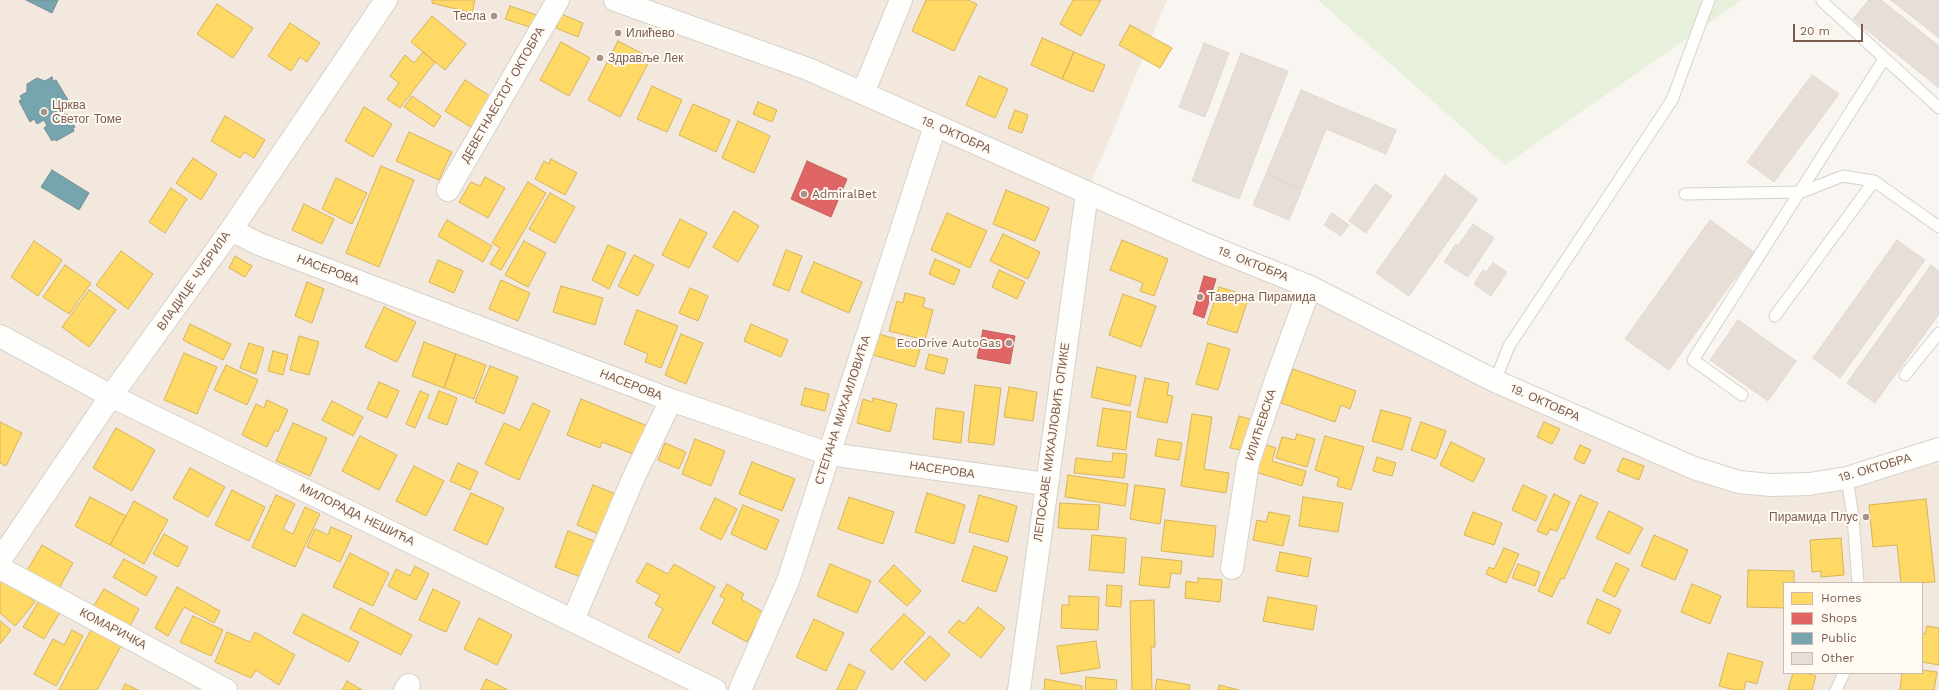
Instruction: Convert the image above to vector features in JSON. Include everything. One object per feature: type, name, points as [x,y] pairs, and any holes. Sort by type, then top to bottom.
[{"type":"street","name":"ВЛАДИЦЕ ЧУБРИЛА","points":[[0,560],[111,396],[231,230],[386,0]]},
{"type":"street","name":"ДЕВЕТНАЕСТОГ ОКТОБРА","points":[[448,190],[558,0]]},
{"type":"street","name":"19. ОКТОБРА","points":[[615,0],[808,69],[1206,245],[1310,286],[1495,381],[1694,468],[1739,482],[1771,485],[1809,484],[1847,478],[1939,449]]},
{"type":"street","points":[[863,93],[901,0]]},
{"type":"street","name":"СТЕПАНА МИХАИЛОВИЋА","points":[[740,690],[788,581],[935,126]]},
{"type":"street","name":"ЛЕПОСАВЕ МИХАЈЛОВИЋ ОПИКЕ","points":[[1019,690],[1087,193]]},
{"type":"street","name":"НАСЕРОВА","points":[[231,230],[260,244],[671,400],[830,454],[1046,484]]},
{"type":"street","name":"ИЛИЋЕВСКА","points":[[1232,568],[1248,463],[1310,286]]},
{"type":"street","name":"МИЛОРАДА НЕШИЋА","points":[[0,336],[111,396],[715,690]]},
{"type":"street","points":[[573,620],[633,479],[671,400]]},
{"type":"street","name":"КОМАРИЧКА","points":[[0,568],[226,690]]},
{"type":"lane","points":[[1495,381],[1509,346],[1672,100],[1709,0]]},
{"type":"lane","points":[[1823,0],[1822,1],[1884,59],[1939,108]]},
{"type":"lane","points":[[1742,395],[1694,360],[1802,192],[1884,59]]},
{"type":"lane","points":[[1685,194],[1802,192],[1843,176],[1874,181],[1939,227]]},
{"type":"lane","points":[[1775,316],[1874,181]]},
{"type":"lane","points":[[1905,375],[1939,333]]},
{"type":"lane","points":[[1847,478],[1853,517],[1858,582]]},
{"type":"lane","points":[[1836,690],[1844,674]]},
{"type":"shaded area","points":[[0,0],[1167,0],[1087,193],[1739,482],[1809,484],[1939,445],[1939,690],[0,690]]},
{"type":"green space","points":[[1318,0],[1742,0],[1505,165]]},
{"type":"building: Homes","points":[[432,0],[475,0],[472,13],[432,3]]},
{"type":"building: Homes","points":[[926,0],[968,0],[977,4],[954,51],[912,31]]},
{"type":"building: Homes","points":[[1073,0],[1101,0],[1081,36],[1060,24]]},
{"type":"building: Homes","points":[[217,4],[253,28],[233,58],[197,34]]},
{"type":"building: Homes","points":[[510,6],[537,15],[533,28],[505,19]]},
{"type":"building: Homes","points":[[561,14],[583,23],[578,37],[556,28]]},
{"type":"building: Homes","points":[[432,16],[466,44],[445,70],[411,42]]},
{"type":"building: Homes","points":[[290,23],[320,43],[307,62],[300,57],[291,71],[268,56]]},
{"type":"building: Homes","points":[[1130,25],[1172,48],[1160,68],[1119,45]]},
{"type":"building: Homes","points":[[1042,38],[1074,52],[1062,79],[1031,65]]},
{"type":"building: Homes","points":[[618,41],[651,58],[620,117],[588,100]]},
{"type":"building: Homes","points":[[561,42],[590,58],[569,96],[540,80]]},
{"type":"building: Homes","points":[[423,52],[435,62],[400,108],[387,99],[399,83],[390,76],[405,55],[414,63]]},
{"type":"building: Homes","points":[[1074,52],[1105,65],[1093,92],[1062,79]]},
{"type":"building: Homes","points":[[979,76],[1008,89],[995,118],[966,105]]},
{"type":"building: Homes","points":[[465,80],[493,98],[474,129],[445,111]]},
{"type":"building: Homes","points":[[652,86],[682,100],[667,132],[637,119]]},
{"type":"building: Homes","points":[[412,96],[441,116],[434,127],[404,107]]},
{"type":"building: Homes","points":[[758,102],[777,110],[772,122],[753,114]]},
{"type":"building: Homes","points":[[693,104],[730,120],[716,152],[679,135]]},
{"type":"building: Homes","points":[[364,107],[392,124],[373,157],[345,141]]},
{"type":"building: Homes","points":[[1015,110],[1028,115],[1022,133],[1008,128]]},
{"type":"building: Homes","points":[[225,116],[265,140],[254,158],[244,152],[240,158],[211,141]]},
{"type":"building: Homes","points":[[738,121],[770,136],[754,173],[722,158]]},
{"type":"building: Homes","points":[[409,132],[452,152],[439,180],[396,161]]},
{"type":"building: Homes","points":[[193,158],[217,174],[201,200],[176,183]]},
{"type":"building: Homes","points":[[551,159],[577,173],[565,195],[535,179],[544,161],[549,164]]},
{"type":"building: Homes","points":[[381,166],[414,180],[379,267],[346,253]]},
{"type":"building: Homes","points":[[485,177],[505,188],[488,218],[459,202],[471,182],[480,186]]},
{"type":"building: Homes","points":[[336,178],[367,193],[352,224],[322,209]]},
{"type":"building: Homes","points":[[528,182],[546,193],[501,270],[490,264],[500,248],[492,243]]},
{"type":"building: Homes","points":[[171,188],[187,199],[165,233],[149,222]]},
{"type":"building: Homes","points":[[1006,190],[1049,208],[1035,241],[993,224]]},
{"type":"building: Homes","points":[[550,193],[575,207],[555,243],[529,229]]},
{"type":"building: Homes","points":[[304,204],[334,219],[322,244],[292,230]]},
{"type":"building: Homes","points":[[734,211],[759,226],[738,262],[713,247]]},
{"type":"building: Homes","points":[[947,213],[987,231],[970,268],[931,250]]},
{"type":"building: Homes","points":[[680,219],[707,233],[689,268],[662,255]]},
{"type":"building: Homes","points":[[447,220],[492,246],[483,262],[438,236]]},
{"type":"building: Homes","points":[[1003,234],[1040,252],[1028,279],[990,261]]},
{"type":"building: Homes","points":[[1122,240],[1168,259],[1154,296],[1140,291],[1143,283],[1110,270]]},
{"type":"building: Homes","points":[[34,241],[62,260],[38,296],[11,277]]},
{"type":"building: Homes","points":[[524,241],[546,253],[528,287],[505,275]]},
{"type":"building: Homes","points":[[608,245],[626,253],[609,289],[592,280]]},
{"type":"building: Homes","points":[[786,250],[802,256],[789,291],[773,285]]},
{"type":"building: Homes","points":[[121,251],[153,274],[128,309],[96,285]]},
{"type":"building: Homes","points":[[634,255],[654,265],[638,296],[618,286]]},
{"type":"building: Homes","points":[[235,256],[252,266],[245,277],[229,268]]},
{"type":"building: Homes","points":[[935,259],[960,270],[954,285],[929,274]]},
{"type":"building: Homes","points":[[438,260],[463,271],[454,293],[429,282]]},
{"type":"building: Homes","points":[[814,262],[862,282],[849,313],[801,292]]},
{"type":"building: Homes","points":[[65,265],[91,283],[69,314],[43,297]]},
{"type":"building: Homes","points":[[999,270],[1025,282],[1017,299],[992,287]]},
{"type":"building: Homes","points":[[501,280],[530,293],[518,321],[489,309]]},
{"type":"building: Homes","points":[[307,282],[324,289],[312,323],[295,316]]},
{"type":"building: Homes","points":[[561,286],[603,298],[595,325],[553,312]]},
{"type":"building: Homes","points":[[1219,287],[1249,296],[1237,333],[1207,324]]},
{"type":"building: Homes","points":[[690,288],[708,296],[698,321],[679,313]]},
{"type":"building: Homes","points":[[89,290],[116,310],[89,347],[62,327]]},
{"type":"building: Homes","points":[[905,293],[925,298],[923,307],[933,310],[925,340],[889,331],[897,301],[903,303]]},
{"type":"building: Homes","points":[[1123,294],[1156,306],[1141,347],[1109,335]]},
{"type":"building: Homes","points":[[384,307],[416,322],[397,362],[365,347]]},
{"type":"building: Homes","points":[[637,310],[678,326],[661,368],[645,362],[648,354],[624,344]]},
{"type":"building: Homes","points":[[190,324],[231,344],[223,360],[183,340]]},
{"type":"building: Homes","points":[[751,324],[788,340],[781,357],[744,341]]},
{"type":"building: Homes","points":[[681,334],[703,343],[686,384],[665,375]]},
{"type":"building: Homes","points":[[879,334],[921,346],[915,367],[873,355]]},
{"type":"building: Homes","points":[[299,336],[319,342],[309,375],[290,370]]},
{"type":"building: Homes","points":[[424,342],[456,354],[444,388],[412,376]]},
{"type":"building: Homes","points":[[249,343],[264,348],[256,374],[240,368]]},
{"type":"building: Homes","points":[[1208,343],[1230,349],[1218,390],[1196,384]]},
{"type":"building: Homes","points":[[273,351],[288,355],[283,375],[268,371]]},
{"type":"building: Homes","points":[[184,353],[217,367],[197,414],[164,400]]},
{"type":"building: Homes","points":[[456,354],[486,365],[474,399],[444,388]]},
{"type":"building: Homes","points":[[929,354],[948,359],[944,374],[925,369]]},
{"type":"building: Homes","points":[[226,365],[258,380],[247,405],[214,390]]},
{"type":"building: Homes","points":[[490,366],[518,377],[504,414],[475,402]]},
{"type":"building: Homes","points":[[1097,367],[1136,376],[1130,406],[1091,397]]},
{"type":"building: Homes","points":[[1293,369],[1356,391],[1350,409],[1341,405],[1335,422],[1281,403]]},
{"type":"building: Homes","points":[[1145,378],[1169,383],[1167,395],[1173,396],[1167,423],[1137,417]]},
{"type":"building: Homes","points":[[379,382],[399,391],[387,418],[367,409]]},
{"type":"building: Homes","points":[[975,385],[1001,388],[994,445],[968,442]]},
{"type":"building: Homes","points":[[1009,387],[1037,392],[1033,421],[1004,417]]},
{"type":"building: Homes","points":[[805,388],[829,394],[825,411],[801,405]]},
{"type":"building: Homes","points":[[420,391],[429,395],[415,428],[406,424]]},
{"type":"building: Homes","points":[[439,391],[457,398],[447,425],[428,418]]},
{"type":"building: Homes","points":[[873,398],[897,404],[890,432],[857,423],[863,399],[872,402]]},
{"type":"building: Homes","points":[[581,399],[650,427],[638,456],[602,442],[600,448],[567,435]]},
{"type":"building: Homes","points":[[267,400],[288,410],[278,432],[275,430],[267,447],[242,435],[256,404],[264,408]]},
{"type":"building: Homes","points":[[332,401],[363,417],[353,436],[322,420]]},
{"type":"building: Homes","points":[[533,403],[550,411],[519,480],[485,464],[504,423],[520,430]]},
{"type":"building: Homes","points":[[936,408],[964,412],[961,443],[933,439]]},
{"type":"building: Homes","points":[[1103,408],[1131,412],[1126,450],[1097,446]]},
{"type":"building: Homes","points":[[1381,410],[1411,418],[1402,450],[1372,441]]},
{"type":"building: Homes","points":[[1192,414],[1212,417],[1204,469],[1229,473],[1226,493],[1181,486]]},
{"type":"building: Homes","points":[[1239,416],[1253,420],[1245,451],[1230,448]]},
{"type":"building: Homes","points":[[0,422],[22,433],[6,466],[0,463]]},
{"type":"building: Homes","points":[[1421,422],[1446,431],[1436,459],[1411,450]]},
{"type":"building: Homes","points":[[1544,422],[1560,429],[1552,444],[1537,437]]},
{"type":"building: Homes","points":[[293,423],[327,438],[310,476],[276,461]]},
{"type":"building: Homes","points":[[116,428],[155,450],[132,491],[93,468]]},
{"type":"building: Homes","points":[[1297,434],[1315,439],[1307,467],[1276,458],[1282,437],[1295,440]]},
{"type":"building: Homes","points":[[360,436],[397,455],[379,490],[342,471]]},
{"type":"building: Homes","points":[[1325,436],[1364,447],[1351,490],[1337,486],[1339,478],[1315,470]]},
{"type":"building: Homes","points":[[695,439],[725,451],[711,486],[682,474]]},
{"type":"building: Homes","points":[[1158,439],[1182,443],[1179,460],[1155,456]]},
{"type":"building: Homes","points":[[1451,442],[1485,459],[1473,482],[1440,465]]},
{"type":"building: Homes","points":[[665,443],[686,452],[679,469],[658,460]]},
{"type":"building: Homes","points":[[1260,443],[1276,448],[1272,461],[1306,471],[1302,486],[1252,471]]},
{"type":"building: Homes","points":[[1580,445],[1591,450],[1584,464],[1574,459]]},
{"type":"building: Homes","points":[[1113,453],[1127,454],[1124,478],[1074,473],[1076,458],[1112,462]]},
{"type":"building: Homes","points":[[1377,457],[1396,463],[1392,476],[1373,471]]},
{"type":"building: Homes","points":[[1623,458],[1644,466],[1639,480],[1617,471]]},
{"type":"building: Homes","points":[[752,462],[795,479],[782,511],[739,494]]},
{"type":"building: Homes","points":[[458,463],[478,472],[470,490],[450,481]]},
{"type":"building: Homes","points":[[414,466],[444,481],[426,516],[396,501]]},
{"type":"building: Homes","points":[[190,468],[225,487],[208,517],[173,498]]},
{"type":"building: Homes","points":[[1068,475],[1128,484],[1125,506],[1065,497]]},
{"type":"building: Homes","points":[[593,485],[616,494],[601,535],[577,525]]},
{"type":"building: Homes","points":[[1135,485],[1165,489],[1160,524],[1130,519]]},
{"type":"building: Homes","points":[[1523,485],[1547,496],[1536,521],[1512,510]]},
{"type":"building: Homes","points":[[232,490],[265,507],[249,541],[215,525]]},
{"type":"building: Homes","points":[[471,493],[504,508],[487,545],[454,530]]},
{"type":"building: Homes","points":[[927,493],[965,505],[954,544],[915,532]]},
{"type":"building: Homes","points":[[1554,494],[1570,502],[1557,531],[1550,529],[1547,535],[1537,531]]},
{"type":"building: Homes","points":[[276,495],[295,504],[283,529],[293,534],[305,507],[320,514],[295,567],[252,547]]},
{"type":"building: Homes","points":[[979,495],[1017,506],[1008,542],[969,532]]},
{"type":"building: Homes","points":[[1580,495],[1598,503],[1564,579],[1561,578],[1552,597],[1538,591]]},
{"type":"building: Homes","points":[[90,497],[126,516],[110,545],[75,526]]},
{"type":"building: Homes","points":[[849,497],[894,512],[883,544],[838,529]]},
{"type":"building: Homes","points":[[1303,497],[1343,503],[1338,532],[1299,526]]},
{"type":"building: Homes","points":[[715,498],[737,509],[721,540],[700,529]]},
{"type":"building: Homes","points":[[1926,499],[1935,582],[1901,582],[1897,545],[1873,547],[1869,505]]},
{"type":"building: Homes","points":[[134,501],[168,520],[144,564],[110,545]]},
{"type":"building: Homes","points":[[1060,503],[1100,505],[1098,530],[1058,528]]},
{"type":"building: Homes","points":[[743,505],[779,520],[766,550],[731,534]]},
{"type":"building: Homes","points":[[1609,511],[1643,528],[1629,554],[1596,538]]},
{"type":"building: Homes","points":[[1269,512],[1290,516],[1283,546],[1253,540],[1257,520],[1266,522]]},
{"type":"building: Homes","points":[[1473,512],[1502,523],[1494,545],[1464,535]]},
{"type":"building: Homes","points":[[1165,520],[1216,526],[1213,557],[1161,551]]},
{"type":"building: Homes","points":[[331,527],[352,536],[340,562],[307,547],[315,529],[328,535]]},
{"type":"building: Homes","points":[[568,531],[597,542],[583,578],[555,567]]},
{"type":"building: Homes","points":[[164,534],[188,547],[178,567],[153,554]]},
{"type":"building: Homes","points":[[1092,535],[1126,538],[1124,573],[1089,570]]},
{"type":"building: Homes","points":[[1654,535],[1688,550],[1675,580],[1641,566]]},
{"type":"building: Homes","points":[[1841,538],[1844,575],[1821,577],[1821,571],[1812,572],[1810,540]]},
{"type":"building: Homes","points":[[42,545],[73,563],[57,592],[25,574]]},
{"type":"building: Homes","points":[[974,546],[1008,557],[996,592],[962,581]]},
{"type":"building: Homes","points":[[1504,548],[1519,554],[1506,583],[1486,574],[1489,567],[1494,569]]},
{"type":"building: Homes","points":[[1280,552],[1311,558],[1308,577],[1276,571]]},
{"type":"building: Homes","points":[[350,553],[389,573],[373,606],[333,587]]},
{"type":"building: Homes","points":[[1142,557],[1182,561],[1181,574],[1171,573],[1169,588],[1139,585]]},
{"type":"building: Homes","points":[[124,559],[157,577],[146,596],[113,577]]},
{"type":"building: Homes","points":[[647,563],[668,574],[674,564],[715,587],[679,653],[648,637],[663,609],[655,604],[660,595],[636,582]]},
{"type":"building: Homes","points":[[1616,563],[1629,569],[1615,597],[1603,591]]},
{"type":"building: Homes","points":[[830,564],[871,581],[857,613],[817,596]]},
{"type":"building: Homes","points":[[1518,564],[1540,572],[1535,586],[1512,578]]},
{"type":"building: Homes","points":[[894,565],[921,591],[907,606],[879,581]]},
{"type":"building: Homes","points":[[415,566],[429,574],[416,600],[388,586],[396,569],[410,576]]},
{"type":"building: Homes","points":[[1748,570],[1794,571],[1794,582],[1783,582],[1783,608],[1747,607]]},
{"type":"building: Homes","points":[[5,576],[35,602],[15,626],[0,613],[0,582]]},
{"type":"building: Homes","points":[[1198,578],[1222,580],[1220,602],[1185,598],[1186,581],[1198,583]]},
{"type":"building: Homes","points":[[727,584],[744,594],[741,599],[763,612],[747,642],[712,623],[725,599],[720,596]]},
{"type":"building: Homes","points":[[1692,584],[1721,596],[1710,624],[1681,612]]},
{"type":"building: Homes","points":[[1107,585],[1122,586],[1121,607],[1106,606]]},
{"type":"building: Homes","points":[[177,587],[220,611],[214,623],[184,607],[168,636],[155,628]]},
{"type":"building: Homes","points":[[104,589],[139,609],[129,628],[93,607]]},
{"type":"building: Homes","points":[[433,589],[460,602],[446,632],[419,620]]},
{"type":"building: Homes","points":[[1069,596],[1099,597],[1098,630],[1061,628],[1062,605],[1069,605]]},
{"type":"building: Homes","points":[[1268,597],[1317,606],[1313,630],[1263,621]]},
{"type":"building: Homes","points":[[41,598],[61,611],[44,639],[23,627]]},
{"type":"building: Homes","points":[[1597,599],[1621,610],[1610,634],[1587,623]]},
{"type":"building: Homes","points":[[1154,600],[1155,647],[1151,647],[1152,690],[1132,690],[1130,601]]},
{"type":"building: Homes","points":[[978,607],[1005,628],[981,658],[948,632],[959,620],[964,624]]},
{"type":"building: Homes","points":[[360,608],[412,635],[401,655],[350,629]]},
{"type":"building: Homes","points":[[303,614],[359,642],[349,662],[293,633]]},
{"type":"building: Homes","points":[[904,614],[925,633],[892,670],[870,650]]},
{"type":"building: Homes","points":[[193,616],[223,630],[211,656],[180,642]]},
{"type":"building: Homes","points":[[479,618],[512,635],[497,665],[464,649]]},
{"type":"building: Homes","points":[[814,619],[844,633],[826,671],[796,657]]},
{"type":"building: Homes","points":[[0,621],[11,630],[0,644]]},
{"type":"building: Homes","points":[[1927,626],[1939,628],[1939,665],[1923,662],[1923,633],[1925,634]]},
{"type":"building: Homes","points":[[92,628],[122,644],[97,690],[59,690]]},
{"type":"building: Homes","points":[[72,630],[83,636],[56,686],[34,674],[53,639],[64,645]]},
{"type":"building: Homes","points":[[227,632],[250,642],[255,632],[295,655],[279,685],[256,670],[251,678],[215,662]]},
{"type":"building: Homes","points":[[930,636],[950,655],[925,681],[904,662]]},
{"type":"building: Homes","points":[[1096,641],[1100,668],[1061,674],[1057,646]]},
{"type":"building: Homes","points":[[1728,653],[1763,662],[1757,684],[1746,681],[1744,690],[1735,690],[1719,686]]},
{"type":"building: Homes","points":[[849,664],[865,672],[856,690],[837,690]]},
{"type":"building: Homes","points":[[1923,670],[1937,672],[1934,690],[1900,690],[1902,674],[1923,674]]},
{"type":"building: Homes","points":[[1793,674],[1809,674],[1816,676],[1812,690],[1788,690]]},
{"type":"building: Homes","points":[[1086,677],[1117,680],[1116,690],[1085,690]]},
{"type":"building: Homes","points":[[486,679],[508,690],[481,690]]},
{"type":"building: Homes","points":[[1045,679],[1082,686],[1082,690],[1044,690]]},
{"type":"building: Homes","points":[[1157,679],[1190,685],[1189,690],[1155,690]]},
{"type":"building: Homes","points":[[347,681],[362,690],[342,690]]},
{"type":"building: Homes","points":[[125,684],[138,690],[122,690]]},
{"type":"building: Homes","points":[[1219,685],[1239,690],[1218,690]]},
{"type":"building: Shops","points":[[807,161],[847,179],[831,217],[791,199]]},
{"type":"building: Shops","points":[[1204,276],[1216,279],[1204,318],[1193,314]]},
{"type":"building: Shops","points":[[983,330],[1015,336],[1010,364],[977,358]]},
{"type":"building: Public","points":[[26,0],[58,0],[52,13]]},
{"type":"building: Public","name":"Црква Светог Томе","points":[[52,77],[53,81],[56,80],[68,100],[65,101],[68,106],[62,109],[75,127],[73,128],[74,131],[56,141],[55,139],[52,141],[44,128],[47,126],[44,120],[37,124],[34,119],[30,122],[19,101],[22,99],[20,96],[27,92],[27,84],[37,78],[45,81]]},
{"type":"building: Public","points":[[52,170],[89,193],[79,210],[41,187]]},
{"type":"building: Other","points":[[1869,0],[1881,0],[1939,46],[1939,88],[1853,19]]},
{"type":"building: Other","points":[[1891,0],[1939,0],[1939,38]]},
{"type":"building: Other","points":[[1204,43],[1229,53],[1205,117],[1179,107]]},
{"type":"building: Other","points":[[1241,53],[1288,71],[1239,199],[1192,181]]},
{"type":"building: Other","points":[[1812,75],[1839,94],[1774,182],[1747,162]]},
{"type":"building: Other","points":[[1301,90],[1396,130],[1386,154],[1326,129],[1302,189],[1266,174]]},
{"type":"building: Other","points":[[1266,174],[1302,189],[1289,220],[1253,205]]},
{"type":"building: Other","points":[[1445,175],[1478,199],[1409,296],[1376,273]]},
{"type":"building: Other","points":[[1375,184],[1392,196],[1366,233],[1349,221]]},
{"type":"building: Other","points":[[1332,213],[1349,225],[1341,236],[1324,225]]},
{"type":"building: Other","points":[[1710,220],[1754,252],[1669,370],[1625,339]]},
{"type":"building: Other","points":[[1473,224],[1494,238],[1468,277],[1444,262],[1456,244],[1458,246]]},
{"type":"building: Other","points":[[1897,240],[1925,260],[1840,378],[1813,358]]},
{"type":"building: Other","points":[[1493,263],[1507,272],[1491,296],[1474,284],[1483,270],[1486,272]]},
{"type":"building: Other","points":[[1931,265],[1939,271],[1939,314],[1875,403],[1847,383]]},
{"type":"building: Other","points":[[1738,320],[1796,361],[1768,401],[1710,360]]},
{"type":"place","name":"Тесла","points":[[494,16]]},
{"type":"place","name":"Илићево","points":[[618,33]]},
{"type":"place","name":"Здравље Лек","points":[[600,58]]},
{"type":"place","name":"Црква Светог Томе","points":[[44,112]]},
{"type":"place","name":"AdmiralBet","points":[[804,194]]},
{"type":"place","name":"Таверна Пирамида","points":[[1200,297]]},
{"type":"place","name":"EcoDrive AutoGas","points":[[1009,343]]},
{"type":"place","name":"Пирамида Плус","points":[[1866,517]]}]
